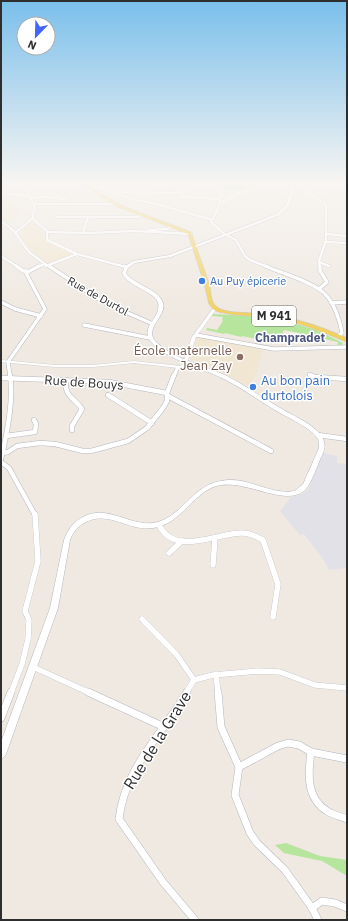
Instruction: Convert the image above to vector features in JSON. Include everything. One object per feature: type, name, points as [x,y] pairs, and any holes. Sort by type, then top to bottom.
[{"type":"main road","points":[[1,754],[50,622],[67,540],[77,524],[91,516],[103,514],[145,526],[159,525],[169,520],[207,488],[216,484],[233,483],[284,494],[297,492],[305,486],[321,452],[322,444],[318,435],[303,424],[236,384],[188,362],[160,347],[150,338],[149,332],[160,312],[160,303],[154,295],[126,277],[124,271],[126,267],[137,261],[166,257],[250,225]]},
{"type":"main road","points":[[172,226],[191,234],[205,280],[205,285],[217,309]]},
{"type":"main road","name":"M 941","points":[[217,309],[230,313],[276,316],[325,331],[347,341]]},
{"type":"main road","name":"M 941","points":[[325,331],[347,341]]},
{"type":"street","name":"Rue de Durtol","points":[[6,225],[15,233],[29,252],[46,265],[105,303],[153,324]]},
{"type":"street","points":[[15,233],[25,225]]},
{"type":"street","points":[[40,225],[47,231],[82,233],[167,229],[172,226]]},
{"type":"street","points":[[82,233],[85,225]]},
{"type":"street","points":[[214,225],[226,235],[236,240],[244,256],[250,260],[319,289],[325,294],[340,318],[342,333],[338,336]]},
{"type":"street","points":[[319,289],[327,282],[320,271],[319,262],[326,242],[327,225]]},
{"type":"street","points":[[47,231],[47,240],[77,254],[126,267]]},
{"type":"street","points":[[139,231],[191,234]]},
{"type":"street","points":[[327,234],[347,236]]},
{"type":"street","points":[[326,242],[347,243]]},
{"type":"street","points":[[1,256],[23,271],[27,271],[77,254]]},
{"type":"street","points":[[319,262],[329,266]]},
{"type":"street","points":[[1,718],[22,664],[28,639],[29,620],[25,610],[38,560],[34,512],[9,468],[1,460],[6,436],[12,379],[8,362],[41,316],[45,306],[26,273],[27,271]]},
{"type":"street","points":[[1,302],[7,306]]},
{"type":"street","points":[[331,303],[347,302]]},
{"type":"street","points":[[1,306],[7,306],[41,316]]},
{"type":"street","points":[[1,362],[55,366],[93,366],[134,362],[183,367],[188,362],[196,335],[210,314],[217,309]]},
{"type":"street","points":[[84,325],[150,338]]},
{"type":"street","points":[[196,335],[274,349],[347,347]]},
{"type":"street","points":[[3,453],[8,452],[17,446],[40,443],[55,444],[82,452],[128,441],[147,428],[163,408],[178,367]]},
{"type":"street","points":[[310,375],[315,377],[347,379]]},
{"type":"street","name":"Rue de Bouys","points":[[1,378],[109,382],[168,394],[185,406],[271,451]]},
{"type":"street","points":[[66,380],[64,388],[66,393],[82,407],[72,426],[72,430]]},
{"type":"street","points":[[108,395],[152,423]]},
{"type":"street","points":[[6,436],[35,432],[36,424],[34,420]]},
{"type":"street","points":[[318,435],[347,439]]},
{"type":"street","points":[[159,525],[163,533],[182,541],[215,538],[244,533],[255,535],[263,540],[278,584],[273,617]]},
{"type":"street","points":[[213,565],[215,538]]},
{"type":"street","points":[[169,553],[182,541]]},
{"type":"street","points":[[142,619],[178,653],[194,680],[216,674],[258,671],[280,672],[315,685],[347,688]]},
{"type":"street","points":[[33,667],[162,726]]},
{"type":"street","points":[[216,674],[221,727],[229,748],[239,767],[236,795],[250,833],[257,843],[285,870],[312,908],[318,920]]},
{"type":"street","name":"Rue de la Grave","points":[[194,680],[141,759],[124,791],[119,807],[119,819],[163,882],[195,920]]},
{"type":"street","points":[[239,767],[278,746],[288,743],[299,745],[312,752],[347,760]]},
{"type":"street","points":[[312,752],[308,772],[308,784],[311,794],[325,810],[347,819]]},
{"type":"street","points":[[312,908],[322,901],[335,903],[347,908]]},
{"type":"shaded area","points":[[29,225],[36,225],[42,233],[45,234],[46,241],[74,254],[49,264],[46,263],[32,251],[19,235]]},
{"type":"shaded area","points":[[201,338],[263,349],[257,371],[249,386],[189,358],[197,339]]},
{"type":"shaded area","points":[[323,453],[337,456],[337,463],[347,464],[347,568],[329,570],[324,560],[304,534],[300,535],[280,511],[291,497],[300,495],[308,490]]},
{"type":"green space","points":[[213,314],[277,318],[316,330],[343,343],[342,346],[337,346],[338,342],[284,330],[278,343],[206,330],[207,328],[217,330],[223,321],[223,317],[212,316]]},
{"type":"green space","points":[[286,843],[320,856],[347,860],[347,876],[322,861],[284,853],[275,845]]},
{"type":"place","name":"Au Puy épicerie","points":[[202,281]]},
{"type":"place","name":"École maternelle Jean Zay","points":[[240,357]]},
{"type":"place","name":"Au bon pain durtolois","points":[[253,387]]},
{"type":"district","name":"Champradet","points":[[290,338]]}]
